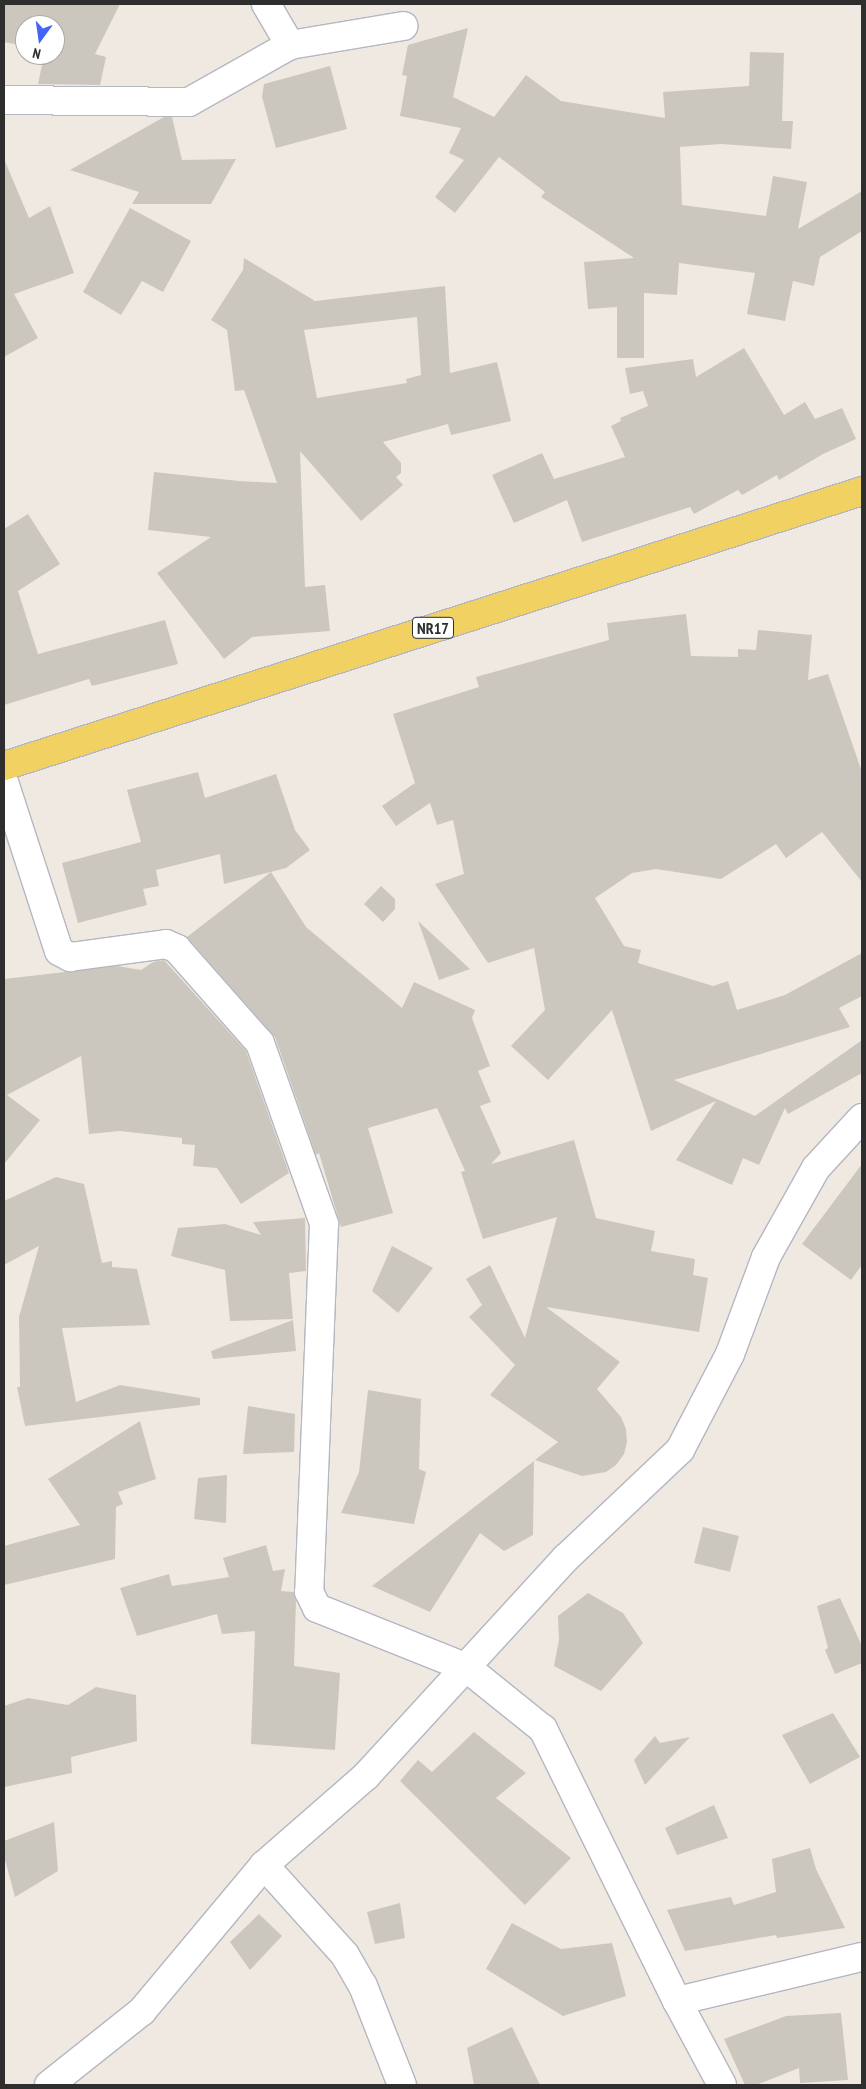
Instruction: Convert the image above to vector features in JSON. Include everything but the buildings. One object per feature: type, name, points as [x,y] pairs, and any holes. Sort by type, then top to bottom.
[{"type":"main road","name":"NR17","points":[[4,766],[862,490]]},
{"type":"street","points":[[266,4],[290,45]]},
{"type":"street","points":[[4,100],[189,102],[290,45],[403,26]]},
{"type":"street","points":[[4,782],[59,951],[70,957],[166,944],[177,949],[260,1043],[324,1224],[309,1592],[317,1608],[468,1668],[543,1729],[677,2001],[722,2085]]},
{"type":"street","points":[[49,2085],[142,2011],[264,1865],[366,1776],[468,1668],[566,1558],[680,1450],[730,1354],[766,1257],[816,1168],[862,1118]]},
{"type":"street","points":[[264,1865],[345,1955],[363,1986],[402,2085]]},
{"type":"street","points":[[677,2001],[862,1957]]}]
